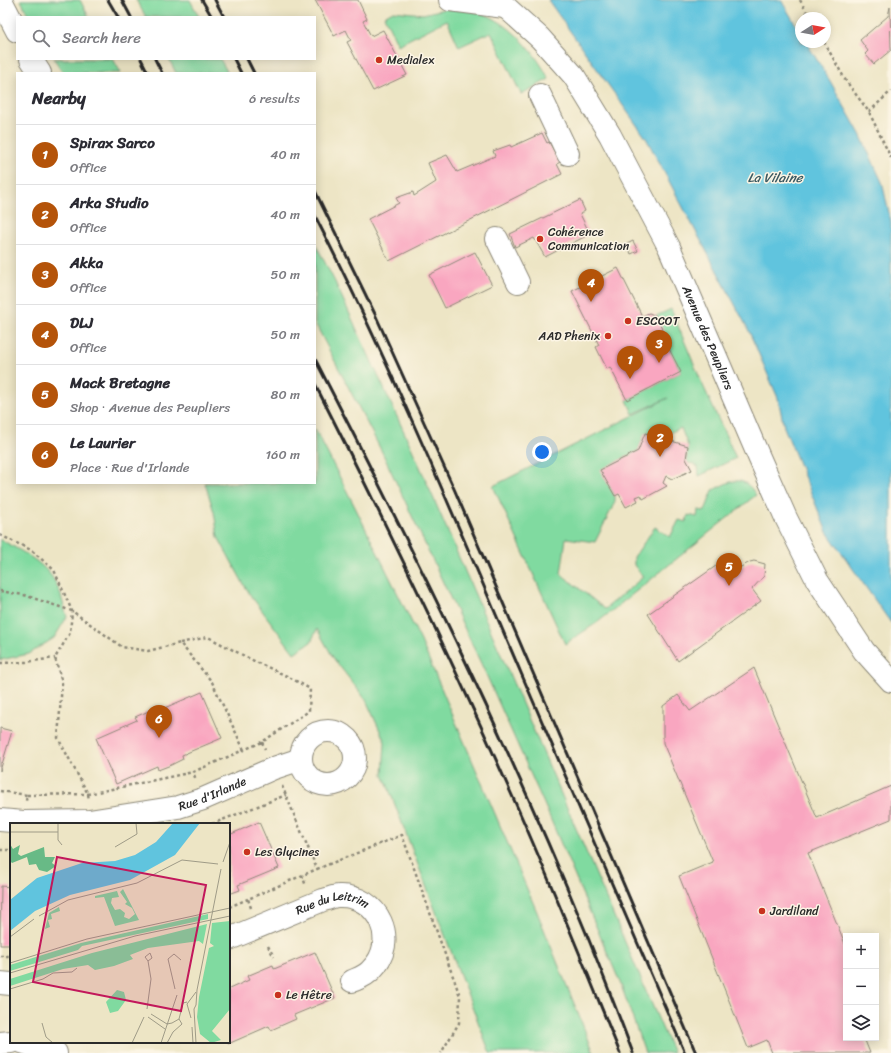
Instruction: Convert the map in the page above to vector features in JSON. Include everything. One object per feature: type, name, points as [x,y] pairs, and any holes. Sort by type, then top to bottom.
[{"type":"street","points":[[1,0],[16,29]]},
{"type":"street","name":"Avenue des Peupliers","points":[[450,0],[502,4],[540,38],[574,76],[610,135],[669,248],[762,464],[817,580],[864,651],[891,681]]},
{"type":"street","points":[[32,60],[39,72]]},
{"type":"street","points":[[540,96],[568,154]]},
{"type":"street","points":[[497,239],[518,282]]},
{"type":"street","name":"Rue d'Irlande","points":[[0,820],[24,822],[89,821],[178,807],[203,799],[274,768],[301,759]]},
{"type":"street","name":"Rue du Leitrim","points":[[230,939],[323,900],[338,896],[352,897],[363,901],[375,911],[384,930],[384,945],[380,959],[371,971],[352,981]]},
{"type":"street","points":[[0,983],[10,984]]},
{"type":"street","points":[[0,1043],[10,1042]]},
{"type":"street","points":[[25,1043],[56,1053]]},
{"type":"path","points":[[800,0],[807,12]]},
{"type":"path","points":[[827,48],[846,81],[869,112],[891,158]]},
{"type":"path","points":[[869,112],[891,91]]},
{"type":"path","points":[[0,535],[31,550],[54,570],[72,611],[70,633],[55,658],[62,683],[58,738],[88,794],[89,821]]},
{"type":"path","points":[[0,591],[24,595],[72,611],[122,647],[148,651],[208,637],[310,688],[310,711]]},
{"type":"path","points":[[180,643],[212,682],[244,750]]},
{"type":"path","points":[[0,663],[26,662],[55,658]]},
{"type":"path","points":[[27,795],[88,794],[193,772]]},
{"type":"path","points":[[215,823],[286,795]]},
{"type":"path","points":[[230,907],[248,899]]},
{"type":"green space","points":[[21,0],[80,0],[88,16],[29,16]]},
{"type":"green space","points":[[136,0],[190,0],[198,16],[145,16]]},
{"type":"green space","points":[[444,9],[481,13],[502,23],[526,44],[539,61],[549,79],[521,94],[491,32],[459,47],[447,20],[398,45],[384,16],[393,11],[423,14]]},
{"type":"green space","points":[[55,60],[114,60],[120,72],[63,72]]},
{"type":"green space","points":[[170,60],[221,60],[227,72],[176,72]]},
{"type":"green space","points":[[316,245],[335,282],[417,460],[673,1053],[645,1053],[621,985],[545,806],[485,672],[382,452],[316,325]]},
{"type":"green space","points":[[671,309],[701,381],[736,458],[699,476],[698,467],[694,464],[688,463],[686,459],[688,446],[681,428],[660,437],[645,433],[638,451],[601,470],[615,496],[615,502],[595,542],[566,538],[561,574],[605,609],[643,577],[634,565],[634,557],[655,527],[670,537],[679,520],[686,522],[688,515],[697,517],[698,510],[705,511],[713,490],[731,482],[741,481],[751,488],[756,495],[598,622],[565,644],[493,486],[668,398],[633,414],[627,400],[681,372],[664,339],[656,316]]},
{"type":"green space","points":[[316,431],[421,641],[537,912],[594,1053],[490,1053],[383,775],[385,742],[366,700],[334,659],[317,629],[311,642],[294,653],[248,592],[218,537],[214,512],[205,484],[316,484]]},
{"type":"green space","points":[[0,539],[34,559],[48,572],[54,579],[61,595],[67,617],[54,638],[29,654],[0,660]]},
{"type":"water","name":"La Vilaine","points":[[548,0],[781,0],[795,23],[795,48],[810,48],[860,134],[882,182],[891,222],[891,623],[827,532],[784,427],[778,398],[748,329],[646,138]]},
{"type":"building","points":[[315,0],[358,0],[367,19],[363,21],[371,36],[383,30],[407,75],[373,91],[347,42],[351,40],[346,30],[334,36]]},
{"type":"building","points":[[890,7],[891,50],[874,64],[865,54],[868,51],[860,40],[888,16]]},
{"type":"building","points":[[542,133],[547,143],[549,142],[560,162],[557,164],[562,174],[389,261],[368,219],[399,203],[396,198],[413,192],[414,196],[436,182],[428,163],[447,155],[457,172],[495,156],[493,151],[510,145],[511,147]]},
{"type":"building","points":[[580,200],[585,211],[580,214],[590,234],[545,257],[534,238],[515,247],[510,234]]},
{"type":"building","points":[[633,241],[638,251],[631,254],[627,244]]},
{"type":"building","points":[[475,252],[492,285],[445,308],[429,275]]},
{"type":"building","points":[[618,268],[642,316],[649,313],[656,316],[667,338],[664,339],[681,372],[627,400],[610,367],[607,369],[596,347],[599,345],[572,291]]},
{"type":"building","points":[[645,433],[688,446],[686,459],[692,470],[672,479],[666,476],[663,483],[667,486],[643,499],[641,495],[636,497],[638,501],[626,507],[619,494],[615,496],[600,470],[638,451]]},
{"type":"building","points":[[730,556],[739,568],[754,561],[765,564],[764,576],[752,589],[761,601],[678,661],[648,614]]},
{"type":"building","name":"Jardiland","points":[[754,668],[817,818],[891,786],[891,819],[808,853],[843,939],[843,1041],[865,1041],[870,1053],[772,1053],[767,1040],[748,1048],[679,876],[713,862],[663,743],[663,706],[678,695],[690,711]]},
{"type":"building","points":[[202,692],[222,738],[182,755],[183,759],[171,765],[158,770],[157,766],[116,784],[96,738],[137,720],[135,717],[160,706],[162,709]]},
{"type":"building","points":[[0,728],[12,731],[0,771]]},
{"type":"building","name":"Les Glycines","points":[[259,822],[279,868],[238,885],[240,890],[230,894],[230,835]]},
{"type":"building","points":[[1,886],[10,887],[10,945],[0,945]]},
{"type":"building","name":"Le Hêtre","points":[[315,952],[335,998],[294,1015],[296,1019],[271,1030],[269,1026],[228,1044],[230,1043],[230,989],[249,980],[247,976],[273,965],[274,969]]},
{"type":"railway","points":[[108,0],[117,16]]},
{"type":"railway","points":[[122,0],[130,16]]},
{"type":"railway","points":[[202,0],[211,16]]},
{"type":"railway","points":[[215,0],[223,16]]},
{"type":"railway","points":[[142,60],[148,72]]},
{"type":"railway","points":[[156,60],[162,72]]},
{"type":"railway","points":[[234,60],[240,72]]},
{"type":"railway","points":[[248,60],[254,72]]},
{"type":"railway","points":[[316,193],[375,314],[455,491],[696,1053]]},
{"type":"railway","points":[[316,218],[370,329],[422,443],[685,1053]]},
{"type":"railway","points":[[316,361],[456,640],[522,783],[597,959],[633,1053]]},
{"type":"railway","points":[[316,386],[415,586],[487,739],[552,888],[620,1053]]},
{"type":"place","name":"Medialex","points":[[379,60]]},
{"type":"place","name":"Cohérence Communication","points":[[540,239]]},
{"type":"place","name":"DLJ","points":[[591,302]]},
{"type":"place","name":"ESCCOT","points":[[628,321]]},
{"type":"place","name":"AAD Phenix","points":[[608,336]]},
{"type":"place","name":"Akka","points":[[659,363]]},
{"type":"place","name":"Spirax Sarco","points":[[630,379]]},
{"type":"place","name":"Arka Studio","points":[[660,457]]},
{"type":"place","name":"Mack Bretagne","points":[[729,586]]},
{"type":"place","name":"Le Laurier","points":[[159,738]]},
{"type":"place","name":"Les Glycines","points":[[247,852]]},
{"type":"place","name":"Jardiland","points":[[762,911]]},
{"type":"place","name":"Le Hêtre","points":[[278,995]]}]
